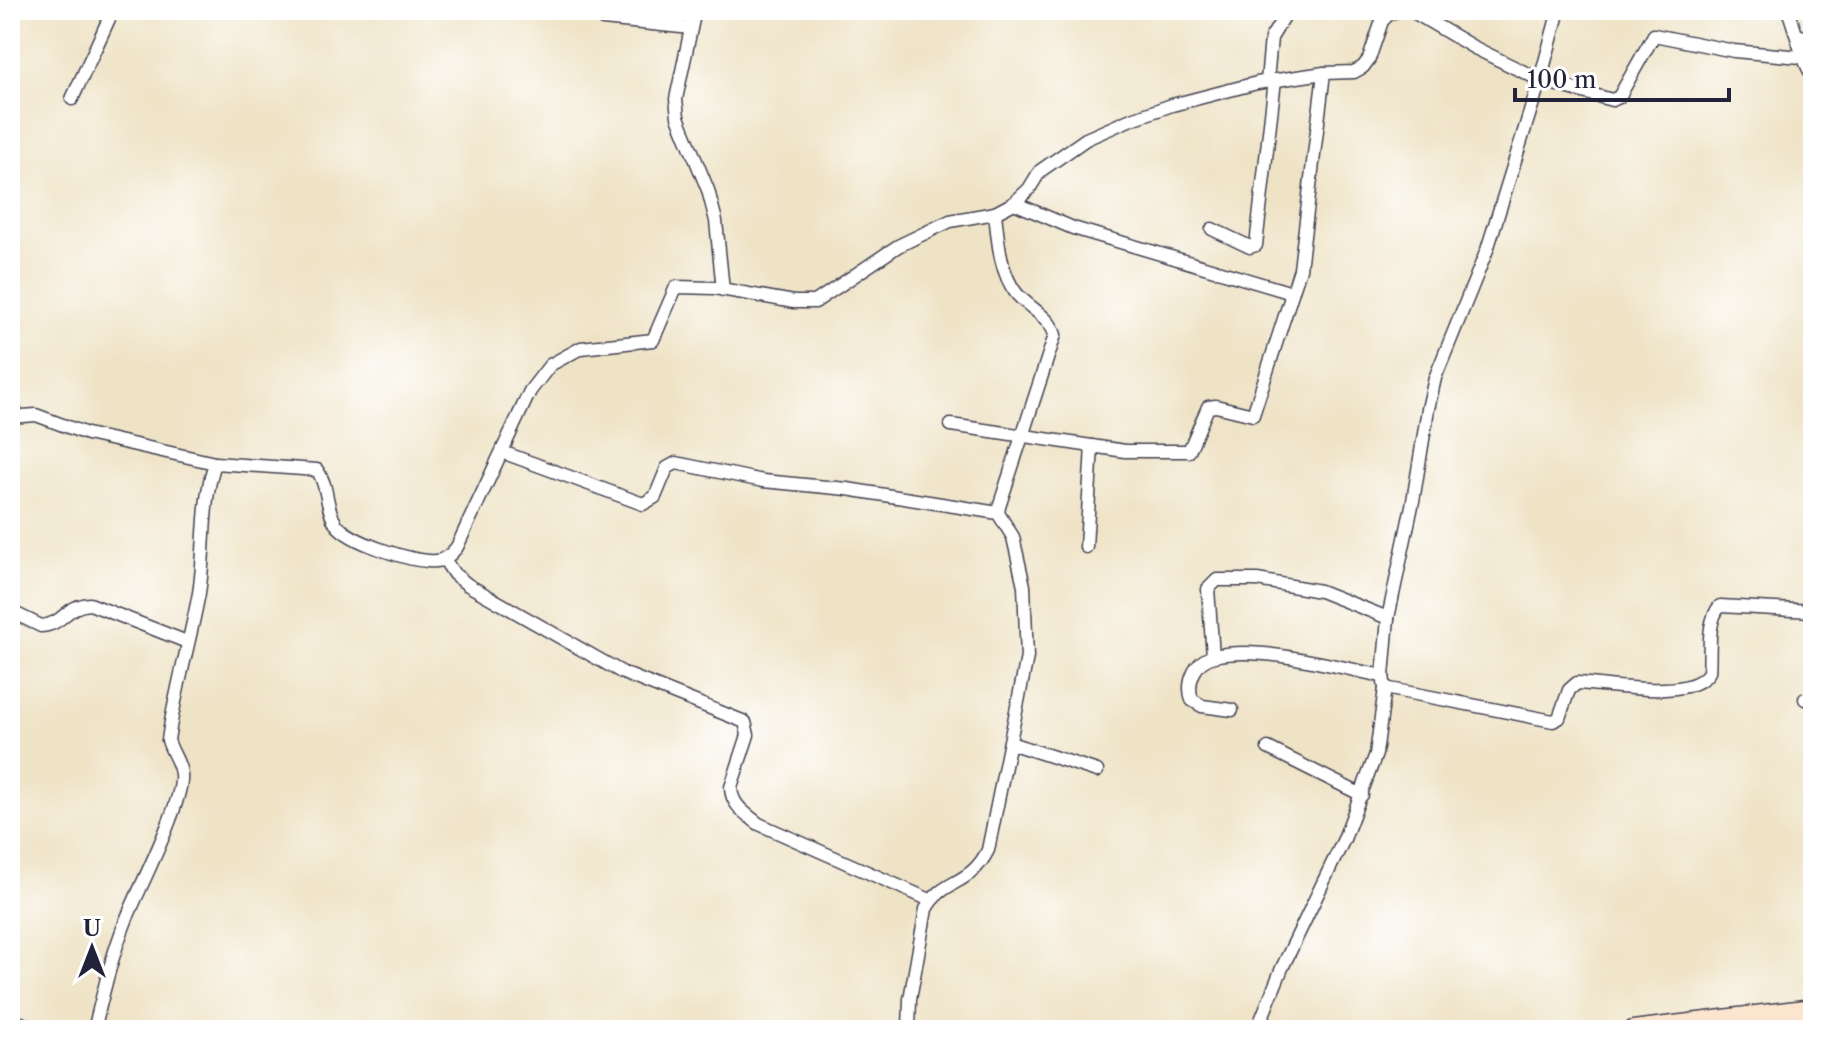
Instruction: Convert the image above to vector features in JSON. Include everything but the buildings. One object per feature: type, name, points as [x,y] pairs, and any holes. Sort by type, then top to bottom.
[{"type":"street","points":[[72,99],[113,10]]},
{"type":"street","points":[[695,10],[676,99],[678,117],[708,190],[716,221],[723,290]]},
{"type":"street","points":[[1212,229],[1250,247],[1256,245],[1271,81],[1268,50],[1271,38],[1288,10]]},
{"type":"street","points":[[10,417],[36,415],[87,434],[215,463],[317,470],[336,524],[346,533],[397,555],[431,561],[444,559],[457,547],[530,391],[550,365],[581,348],[653,340],[676,287],[815,302],[911,240],[950,221],[995,213],[1014,203],[1029,189],[1040,171],[1086,139],[1129,120],[1172,105],[1271,81],[1354,72],[1369,59],[1382,21],[1399,10]]},
{"type":"street","points":[[1410,10],[1473,47],[1540,80],[1617,99],[1654,35],[1734,51],[1801,57]]},
{"type":"street","points":[[1257,1030],[1282,968],[1344,839],[1376,754],[1388,618],[1435,378],[1487,250],[1559,10]]},
{"type":"street","points":[[1788,10],[1801,57],[1813,77]]},
{"type":"street","points":[[603,19],[691,28]]},
{"type":"street","points":[[1797,35],[1813,39]]},
{"type":"street","points":[[951,425],[1125,451],[1189,451],[1208,407],[1216,406],[1252,416],[1300,269],[1324,73]]},
{"type":"street","points":[[1014,203],[1073,228],[1292,293]]},
{"type":"street","points":[[909,1030],[910,999],[923,917],[930,900],[947,886],[972,874],[988,850],[1027,657],[1024,586],[1013,537],[998,513],[1055,335],[1047,321],[1027,304],[1008,278],[998,249],[995,213]]},
{"type":"street","points":[[1086,547],[1092,446]]},
{"type":"street","points":[[502,452],[643,504],[655,497],[667,468],[676,463],[763,481],[847,489],[998,513]]},
{"type":"street","points":[[94,1030],[124,925],[156,854],[179,790],[182,775],[168,740],[199,593],[208,485],[215,463]]},
{"type":"street","points":[[444,559],[454,574],[468,585],[623,673],[745,722],[748,735],[731,787],[735,804],[759,824],[930,900]]},
{"type":"street","points":[[1213,656],[1208,589],[1217,580],[1257,580],[1320,591],[1388,618]]},
{"type":"street","points":[[10,611],[41,626],[58,621],[78,605],[90,604],[187,642]]},
{"type":"street","points":[[1232,710],[1202,706],[1192,700],[1189,691],[1200,662],[1213,656],[1234,653],[1275,656],[1553,721],[1559,718],[1571,685],[1577,683],[1638,689],[1687,686],[1706,678],[1714,613],[1720,606],[1813,611]]},
{"type":"street","points":[[1010,743],[1097,771]]},
{"type":"street","points":[[1268,748],[1362,795]]},
{"type":"street","points":[[1633,1030],[1813,1008]]},
{"type":"street","points":[[10,1022],[31,1030]]}]
